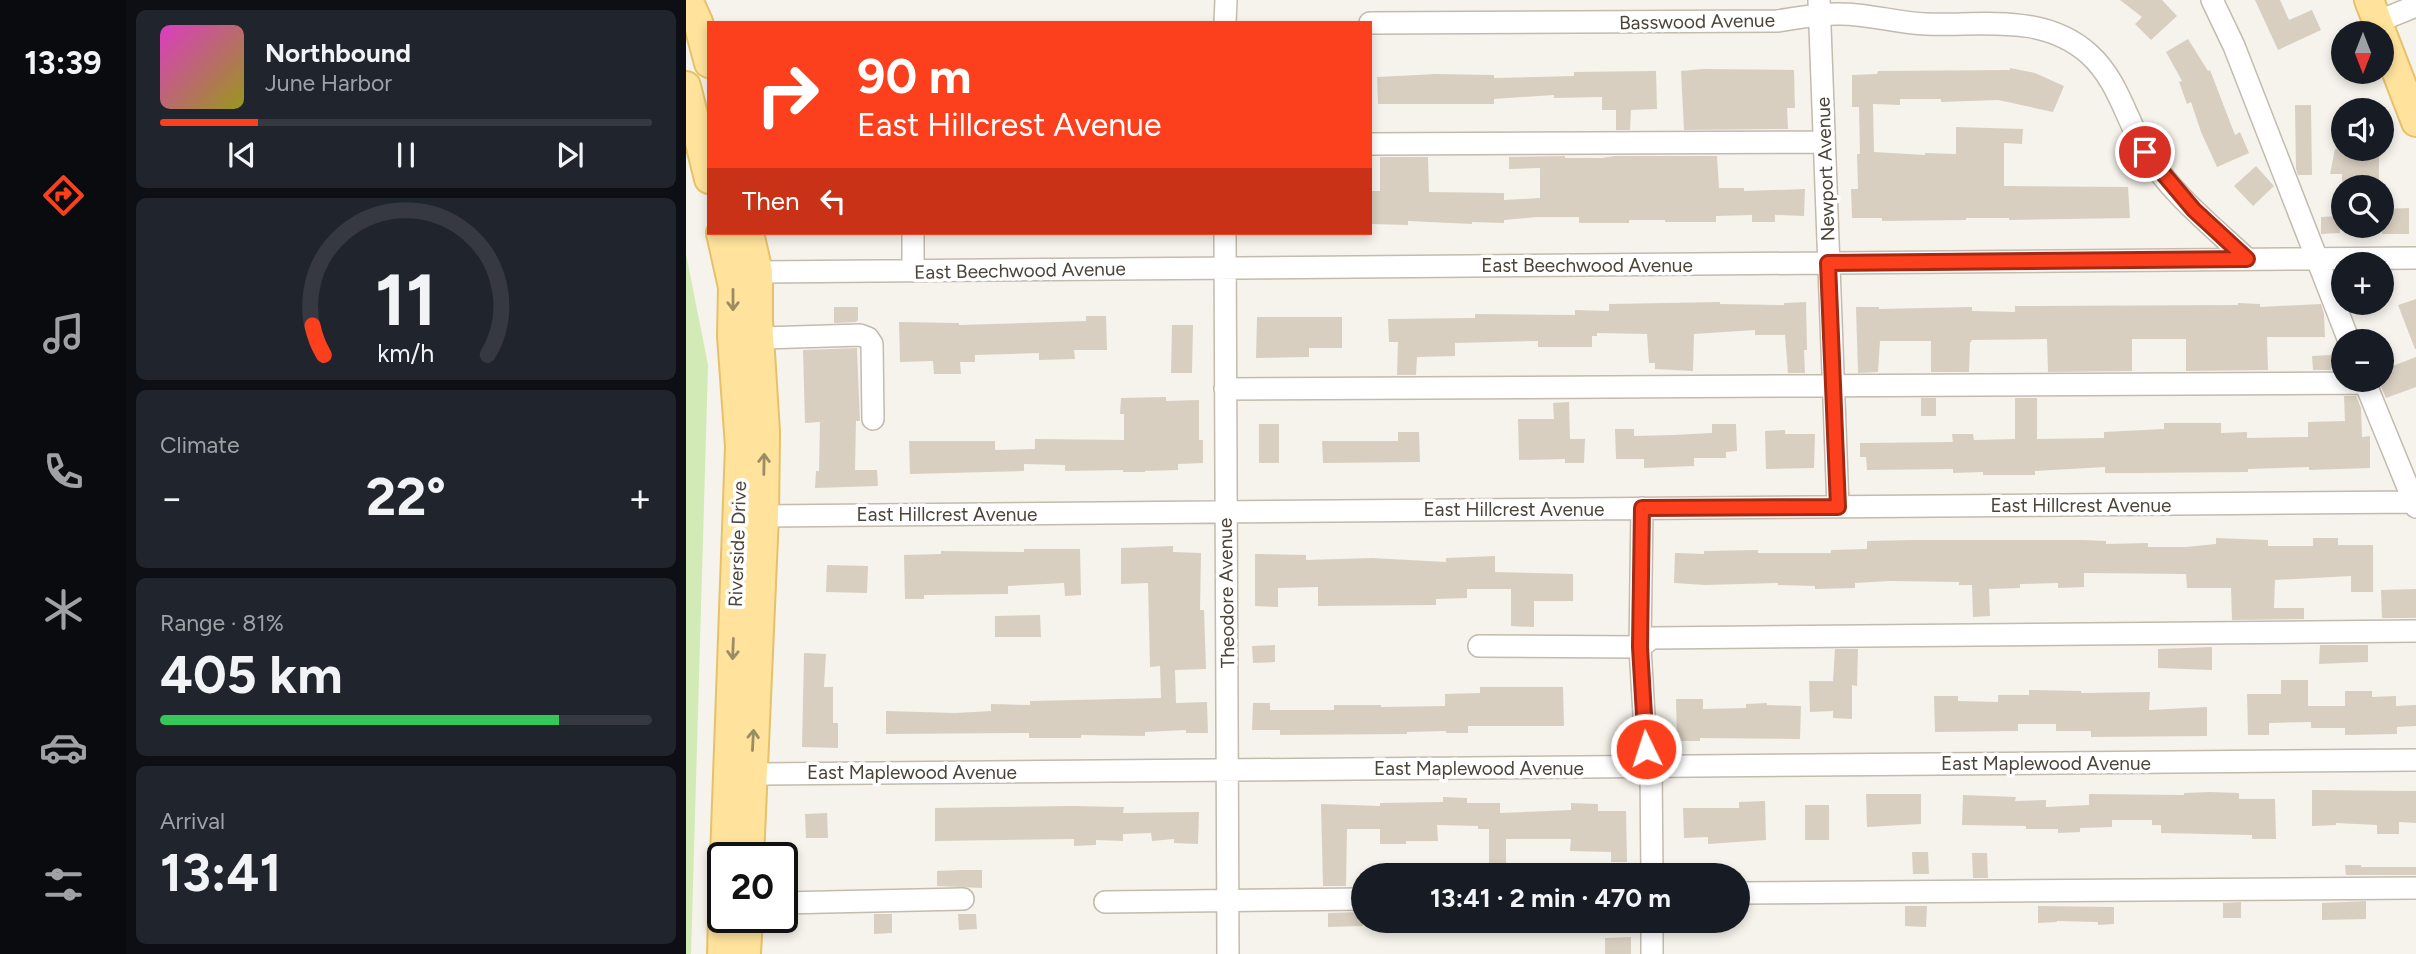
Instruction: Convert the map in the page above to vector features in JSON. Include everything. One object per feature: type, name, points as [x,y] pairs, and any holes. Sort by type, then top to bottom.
[{"type":"main road","points":[[2374,11],[2416,121]]},
{"type":"main road","points":[[698,16],[707,54]]},
{"type":"main road","points":[[686,86],[707,171]]},
{"type":"main road","name":"Riverside Drive","points":[[721,235],[733,287],[733,336],[740,446],[751,516],[752,774],[750,842]]},
{"type":"main road","name":"Riverside Drive","points":[[726,842],[751,516],[765,432],[758,272],[749,235]]},
{"type":"main road","points":[[722,954],[723,933]]},
{"type":"main road","points":[[747,954],[748,933]]},
{"type":"street","points":[[1226,0],[1226,21]]},
{"type":"street","points":[[2212,0],[2234,46],[2344,329]]},
{"type":"street","points":[[2374,11],[2416,6]]},
{"type":"street","name":"Basswood Avenue","points":[[1372,23],[1777,20],[1819,8],[1925,24],[2030,25],[2059,34],[2089,54],[2111,80],[2145,152],[2169,183],[2247,259]]},
{"type":"street","name":"Newport Avenue","points":[[1819,8],[1838,507]]},
{"type":"street","points":[[1372,144],[1824,142]]},
{"type":"street","points":[[913,235],[913,271]]},
{"type":"street","name":"Theodore Avenue","points":[[1225,235],[1228,954]]},
{"type":"street","name":"East Beechwood Avenue","points":[[758,272],[2416,258]]},
{"type":"street","points":[[759,338],[860,335],[868,338],[872,344],[873,419]]},
{"type":"street","points":[[1225,389],[2331,381]]},
{"type":"street","points":[[2370,392],[2415,503]]},
{"type":"street","name":"East Hillcrest Avenue","points":[[751,516],[2415,503]]},
{"type":"street","points":[[1642,508],[1640,647],[1646,749],[1651,767],[1652,863]]},
{"type":"street","points":[[1479,646],[1640,647],[1652,638],[2416,631]]},
{"type":"street","name":"East Maplewood Avenue","points":[[752,774],[2416,760]]},
{"type":"street","points":[[1750,892],[2416,888]]},
{"type":"street","points":[[798,903],[963,899]]},
{"type":"street","points":[[1105,902],[1351,899]]},
{"type":"street","points":[[1652,933],[1652,954]]},
{"type":"green space","points":[[686,254],[708,365],[691,954],[686,954]]},
{"type":"building","points":[[2120,0],[2162,0],[2177,16],[2151,40],[2135,24],[2142,17]]},
{"type":"building","points":[[2255,0],[2280,0],[2289,20],[2312,10],[2321,30],[2278,50]]},
{"type":"building","points":[[2188,39],[2208,71],[2210,70],[2235,135],[2240,132],[2249,153],[2217,167],[2191,102],[2187,104],[2179,82],[2182,81],[2166,52]]},
{"type":"building","points":[[2010,68],[2035,73],[2064,86],[2053,112],[1998,100],[1941,102],[1941,99],[1900,99],[1900,105],[1873,104],[1874,152],[1956,154],[1956,127],[2023,129],[2022,144],[2004,143],[2004,186],[2128,187],[2130,218],[1882,221],[1882,218],[1852,218],[1851,189],[1858,189],[1857,154],[1860,154],[1859,107],[1852,107],[1852,75],[1877,74],[1878,71]]},
{"type":"building","points":[[1794,70],[1795,108],[1787,108],[1788,129],[1684,130],[1681,71]]},
{"type":"building","points":[[1656,71],[1657,109],[1631,110],[1630,130],[1616,130],[1616,110],[1602,110],[1602,97],[1554,98],[1554,95],[1494,99],[1494,104],[1378,104],[1377,77],[1436,74],[1494,75],[1494,78],[1574,76],[1574,72]]},
{"type":"building","points":[[2295,105],[2311,105],[2312,175],[2298,175],[2296,169]]},
{"type":"building","points":[[1717,156],[1719,188],[1744,188],[1744,191],[1805,189],[1804,216],[1775,215],[1775,222],[1752,222],[1752,215],[1716,216],[1716,222],[1629,220],[1629,223],[1579,223],[1579,217],[1537,217],[1504,220],[1504,223],[1408,221],[1408,225],[1372,224],[1372,191],[1380,191],[1380,157],[1428,157],[1429,192],[1504,193],[1504,200],[1540,198],[1540,168],[1509,169],[1509,157]]},
{"type":"building","points":[[2333,161],[2379,161],[2379,175],[2330,174]]},
{"type":"building","points":[[2256,166],[2274,186],[2253,206],[2234,186]]},
{"type":"building","points":[[2409,208],[2409,234],[2394,234],[2394,209]]},
{"type":"building","points":[[2331,216],[2331,233],[2321,234],[2321,217]]},
{"type":"building","points":[[2416,299],[2416,349],[2415,349],[2398,305]]},
{"type":"building","points":[[1720,302],[1784,305],[1806,302],[1805,373],[1788,373],[1785,335],[1755,335],[1755,330],[1694,334],[1693,371],[1655,369],[1655,363],[1649,363],[1647,334],[1597,333],[1597,336],[1592,336],[1592,347],[1538,347],[1538,341],[1455,343],[1455,356],[1417,357],[1416,375],[1397,375],[1398,342],[1389,342],[1388,319],[1475,318],[1475,314],[1575,315],[1575,310],[1609,311],[1609,304]]},
{"type":"building","points":[[2260,304],[2260,307],[2321,304],[2325,337],[2267,337],[2268,370],[2186,371],[2186,339],[2132,339],[2132,371],[2048,372],[2047,339],[1972,340],[1969,372],[1931,372],[1931,341],[1880,341],[1878,372],[1858,373],[1856,307],[1972,307],[1972,311],[2015,312],[2015,306]]},
{"type":"building","points":[[834,307],[858,307],[858,320],[834,323]]},
{"type":"building","points":[[1086,316],[1106,316],[1107,350],[1074,350],[1075,359],[1039,360],[1039,353],[975,355],[975,362],[960,362],[961,374],[934,374],[933,361],[900,362],[899,322],[959,325],[1055,322],[1086,321]]},
{"type":"building","points":[[1257,317],[1342,317],[1342,348],[1309,348],[1309,357],[1256,358]]},
{"type":"building","points":[[1172,325],[1193,325],[1192,373],[1171,373]]},
{"type":"building","points":[[857,348],[860,421],[856,421],[855,470],[877,470],[878,486],[815,488],[816,471],[819,471],[820,422],[805,423],[803,350]]},
{"type":"building","points":[[2331,355],[2331,370],[2313,370],[2312,356]]},
{"type":"building","points":[[2416,357],[2416,387],[2386,398],[2383,392],[2394,392],[2394,365]]},
{"type":"building","points":[[2344,396],[2356,396],[2361,408],[2362,437],[2370,436],[2370,468],[2309,470],[2309,467],[2248,469],[2248,472],[2105,473],[2105,467],[2035,471],[2035,475],[1983,475],[1983,472],[1953,473],[1953,469],[1867,470],[1866,457],[1860,457],[1860,443],[1953,442],[1952,434],[1973,434],[1974,440],[2015,439],[2015,398],[2037,398],[2037,439],[2104,438],[2104,432],[2164,429],[2164,423],[2221,423],[2221,433],[2247,432],[2247,438],[2308,437],[2308,422],[2345,421]]},
{"type":"building","points":[[1166,397],[1166,401],[1199,400],[1199,440],[1203,440],[1203,463],[1178,464],[1178,470],[1145,472],[1065,471],[1065,465],[1024,464],[1024,471],[910,474],[909,441],[995,441],[995,450],[1035,449],[1035,439],[1124,440],[1124,414],[1120,414],[1121,398]]},
{"type":"building","points":[[1921,398],[1936,398],[1936,416],[1921,416]]},
{"type":"building","points":[[1569,402],[1570,439],[1585,439],[1584,463],[1565,463],[1565,459],[1519,460],[1518,419],[1554,419],[1553,403]]},
{"type":"building","points":[[1259,424],[1279,424],[1279,463],[1259,463]]},
{"type":"building","points":[[1712,424],[1736,424],[1737,451],[1726,452],[1726,458],[1694,458],[1694,466],[1644,468],[1644,459],[1616,459],[1615,429],[1634,429],[1634,436],[1712,433]]},
{"type":"building","points":[[1785,430],[1785,434],[1815,434],[1814,468],[1766,469],[1765,431]]},
{"type":"building","points":[[1398,432],[1419,432],[1420,462],[1323,463],[1322,441],[1398,441]]},
{"type":"building","points":[[2216,538],[2268,540],[2268,546],[2313,546],[2313,538],[2338,538],[2338,545],[2373,545],[2373,592],[2351,592],[2351,576],[2275,580],[2274,608],[2304,608],[2304,619],[2232,620],[2231,588],[2187,588],[2186,574],[2084,573],[2084,587],[2058,588],[2058,583],[2020,584],[2020,588],[1989,589],[1990,616],[1973,617],[1972,585],[1959,585],[1959,582],[1890,581],[1855,583],[1855,588],[1815,589],[1815,586],[1778,583],[1674,583],[1675,553],[1758,550],[1758,553],[1831,553],[1831,550],[1867,549],[1867,541],[1912,540],[2083,540],[2106,541],[2106,544],[2148,543],[2148,547],[2186,547],[2216,544]]},
{"type":"building","points":[[1173,546],[1173,552],[1201,553],[1200,610],[1204,610],[1206,669],[1175,670],[1176,703],[1207,702],[1208,733],[1186,733],[1186,730],[1145,732],[1145,736],[1081,735],[1081,738],[1029,738],[1029,733],[886,734],[886,711],[955,713],[991,711],[991,704],[1030,705],[1030,701],[1161,698],[1160,666],[1150,667],[1148,583],[1121,584],[1121,548]]},
{"type":"building","points":[[1024,549],[1080,549],[1081,595],[1065,596],[1064,583],[1008,586],[1008,594],[924,595],[924,599],[905,599],[904,555],[941,554],[941,551],[1024,552]]},
{"type":"building","points":[[1255,554],[1306,555],[1306,560],[1372,558],[1446,562],[1446,558],[1495,556],[1495,572],[1573,574],[1573,601],[1534,601],[1534,627],[1511,626],[1511,589],[1467,589],[1467,598],[1436,599],[1436,605],[1318,606],[1318,587],[1278,588],[1278,607],[1255,606]]},
{"type":"building","points":[[827,565],[868,566],[867,593],[826,592]]},
{"type":"building","points":[[2416,589],[2416,618],[2382,618],[2381,590]]},
{"type":"building","points":[[1040,615],[1041,637],[995,637],[995,616]]},
{"type":"building","points":[[1275,645],[1275,662],[1253,663],[1252,646]]},
{"type":"building","points":[[2320,645],[2368,645],[2368,662],[2319,664]]},
{"type":"building","points":[[2212,647],[2212,670],[2158,668],[2158,649]]},
{"type":"building","points":[[1835,649],[1858,649],[1857,686],[1852,685],[1852,719],[1833,718],[1833,711],[1810,712],[1809,681],[1833,681]]},
{"type":"building","points":[[804,653],[826,654],[824,687],[833,687],[833,723],[838,723],[838,748],[802,747]]},
{"type":"building","points":[[2281,680],[2308,680],[2308,706],[2345,706],[2345,691],[2372,691],[2372,697],[2396,696],[2396,706],[2416,705],[2416,726],[2397,727],[2397,734],[2345,735],[2345,728],[2311,728],[2311,722],[2269,723],[2269,735],[2248,735],[2247,694],[2281,694]]},
{"type":"building","points":[[1480,687],[1563,687],[1564,726],[1468,726],[1468,733],[1446,731],[1407,734],[1280,735],[1280,730],[1252,730],[1253,703],[1270,703],[1270,710],[1334,710],[1334,705],[1445,706],[1445,694],[1480,693]]},
{"type":"building","points":[[2029,690],[2081,693],[2150,692],[2149,710],[2207,707],[2207,736],[2091,737],[2091,731],[2056,731],[2056,724],[2018,724],[2018,731],[1935,732],[1934,696],[1958,696],[1958,701],[1998,702],[1998,695],[2029,695]]},
{"type":"building","points":[[1676,699],[1703,699],[1703,709],[1746,708],[1746,704],[1767,703],[1801,706],[1800,739],[1700,738],[1700,741],[1677,741]]},
{"type":"building","points":[[2312,790],[2416,791],[2416,823],[2399,822],[2399,834],[2377,834],[2377,825],[2336,823],[2312,826]]},
{"type":"building","points":[[2239,793],[2239,799],[2275,799],[2276,839],[2252,839],[2252,835],[2161,833],[2161,825],[2152,825],[2152,820],[2112,820],[2112,827],[2080,828],[2080,832],[2058,833],[2058,829],[2026,829],[2026,826],[1962,825],[1963,795],[2016,797],[2015,801],[2046,800],[2046,807],[2089,805],[2089,794],[2184,795]]},
{"type":"building","points":[[1866,794],[1921,794],[1921,824],[1867,827]]},
{"type":"building","points":[[1443,797],[1467,798],[1467,803],[1500,803],[1500,813],[1571,810],[1571,803],[1598,804],[1598,811],[1626,811],[1627,862],[1611,862],[1611,852],[1570,851],[1571,839],[1506,839],[1506,863],[1489,863],[1489,829],[1478,829],[1478,826],[1437,825],[1438,841],[1406,841],[1406,844],[1380,844],[1380,829],[1347,829],[1346,886],[1323,886],[1321,804],[1380,806],[1380,803],[1443,802]]},
{"type":"building","points":[[1765,801],[1766,840],[1708,844],[1708,837],[1684,838],[1683,808],[1739,808],[1739,802]]},
{"type":"building","points":[[1805,805],[1829,805],[1829,840],[1805,840]]},
{"type":"building","points":[[1124,807],[1123,813],[1199,812],[1198,844],[1174,843],[1174,839],[1152,841],[1151,833],[1123,834],[1123,841],[1096,840],[1096,845],[1074,846],[1074,839],[935,841],[935,808]]},
{"type":"building","points":[[827,813],[828,838],[806,838],[805,814]]},
{"type":"building","points":[[1912,852],[1928,852],[1929,874],[1913,874]]},
{"type":"building","points":[[1972,853],[1987,853],[1988,878],[1973,878]]},
{"type":"building","points":[[2345,865],[2416,867],[2416,875],[2346,875]]},
{"type":"building","points":[[982,870],[982,888],[937,886],[937,871]]},
{"type":"building","points":[[2366,901],[2366,919],[2322,920],[2322,903]]},
{"type":"building","points":[[2241,902],[2241,918],[2223,918],[2223,903]]},
{"type":"building","points":[[1905,906],[1927,906],[1926,927],[1905,926]]},
{"type":"building","points":[[2038,906],[2114,907],[2114,924],[2057,921],[2038,923]]},
{"type":"building","points":[[1351,912],[1351,926],[1328,927],[1328,913]]},
{"type":"building","points":[[874,914],[892,914],[892,933],[874,934]]},
{"type":"building","points":[[958,914],[976,914],[977,929],[959,930]]},
{"type":"building","points":[[1631,937],[1631,954],[1605,954],[1605,938]]},
{"type":"route","points":[[1646,749],[1640,647],[1642,508],[1838,507],[1828,263],[2247,259],[2194,210],[2145,152]]}]
